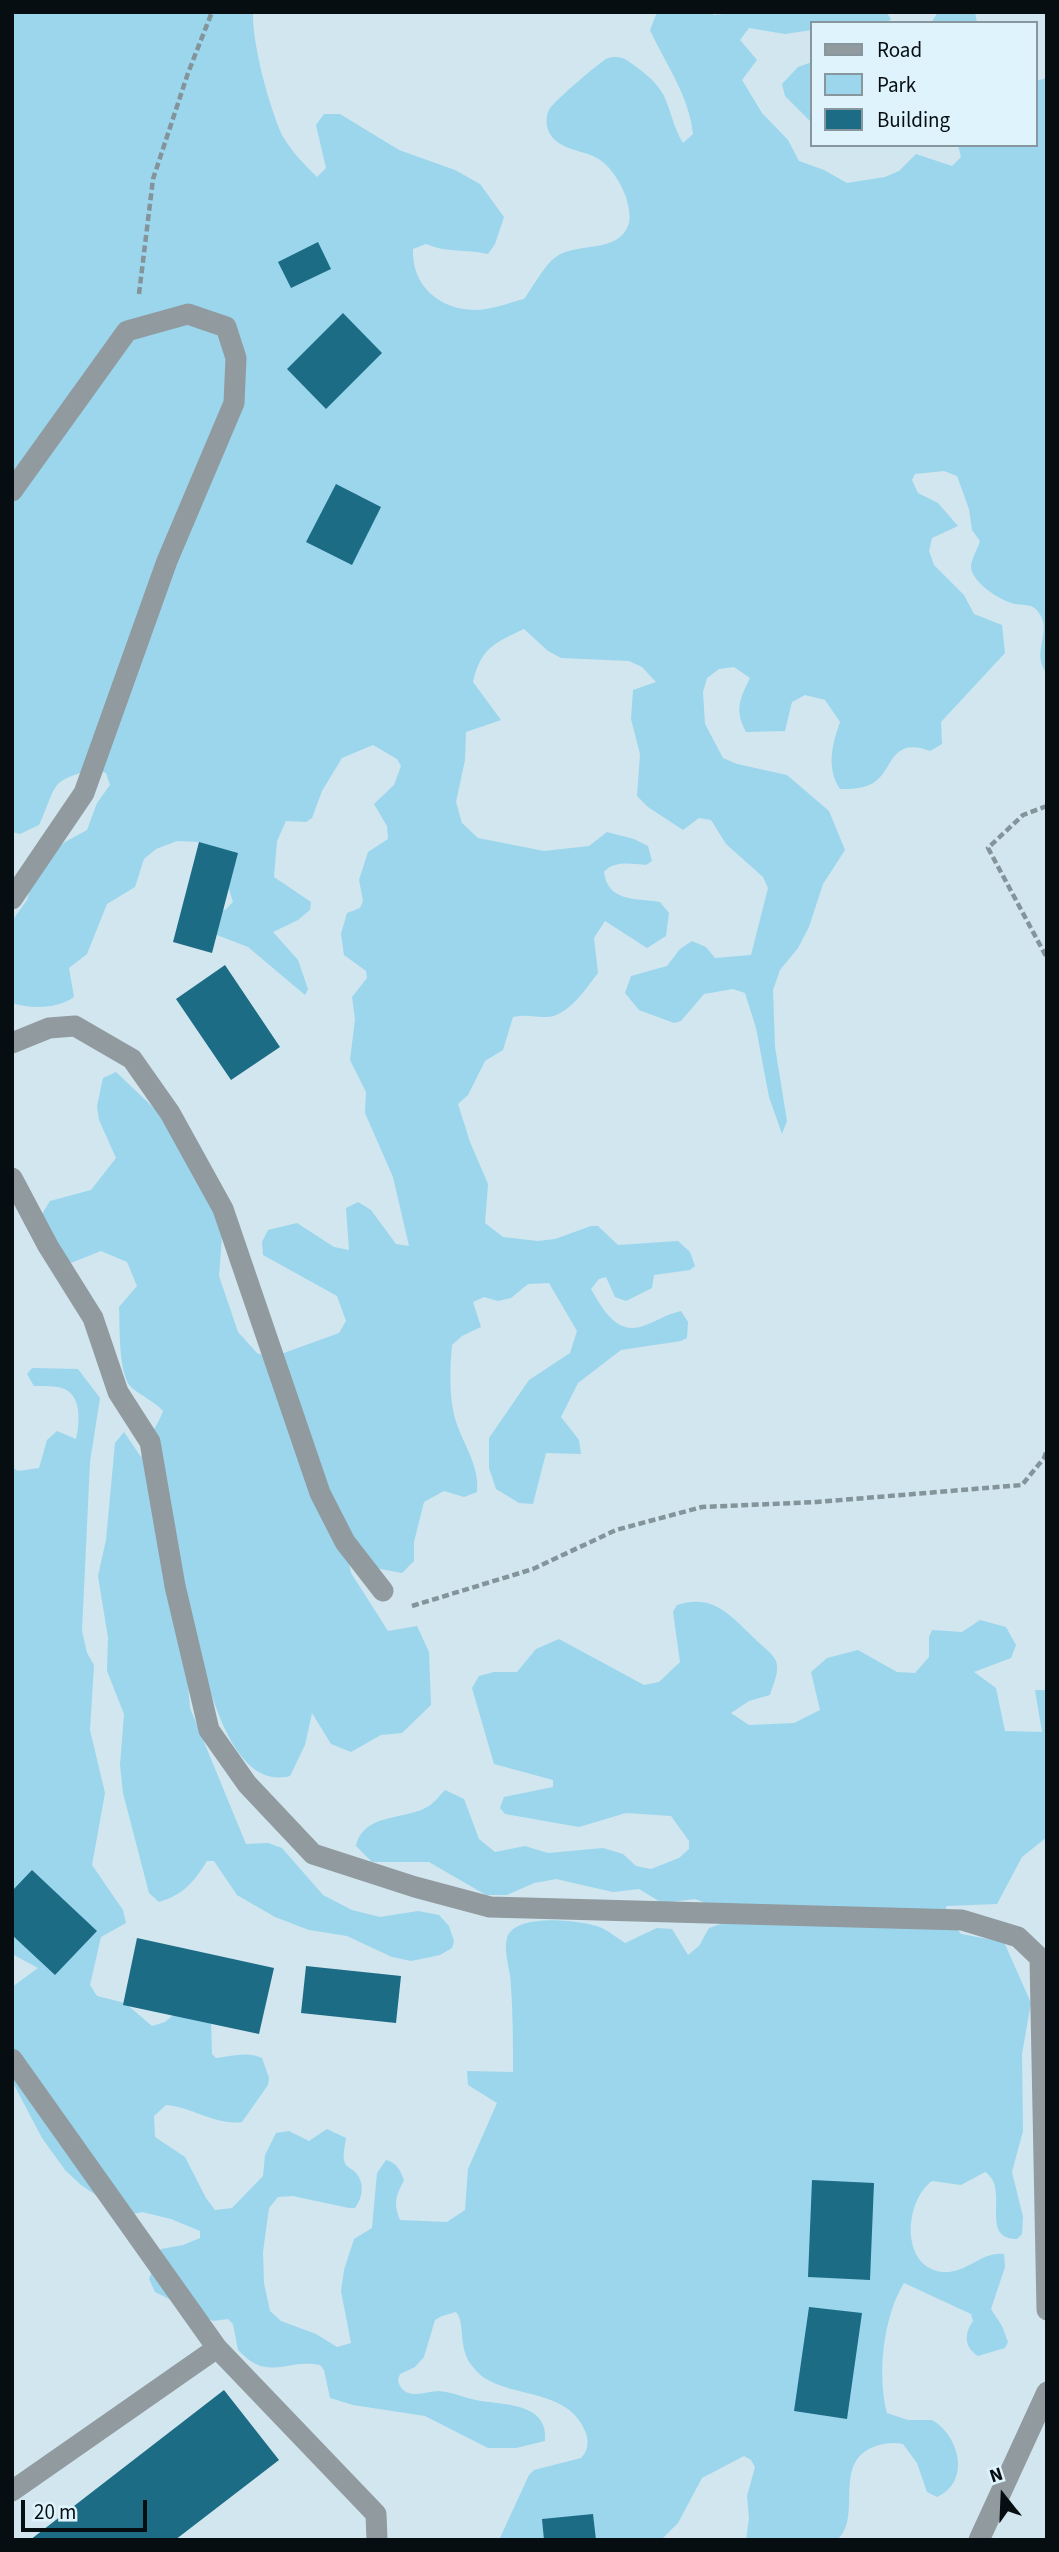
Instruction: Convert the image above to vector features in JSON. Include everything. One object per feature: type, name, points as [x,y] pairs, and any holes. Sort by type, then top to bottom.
[{"type":"street","points":[[12,491],[127,331],[188,314],[226,327],[236,358],[234,402],[166,561],[84,793],[12,899]]},
{"type":"street","points":[[12,1043],[49,1028],[75,1026],[132,1059],[170,1113],[223,1209],[320,1493],[345,1542],[383,1591]]},
{"type":"street","points":[[12,1178],[48,1246],[93,1318],[118,1392],[150,1442],[175,1586],[209,1730],[247,1784],[313,1854],[415,1887],[490,1907],[962,1920],[1018,1937],[1040,1958],[1047,2310]]},
{"type":"street","points":[[12,2059],[217,2348],[376,2514],[377,2540]]},
{"type":"street","points":[[12,2491],[217,2348]]},
{"type":"street","points":[[979,2540],[1047,2392]]},
{"type":"path","points":[[136,328],[153,179],[212,12]]},
{"type":"path","points":[[1047,806],[1023,816],[988,848],[1047,958]]},
{"type":"path","points":[[383,1591],[404,1608],[533,1569],[616,1530],[702,1507],[817,1502],[1022,1485],[1044,1458],[1047,1450]]},
{"type":"green space","points":[[12,12],[253,12],[258,57],[277,123],[289,146],[317,177],[326,168],[316,125],[324,114],[340,114],[399,150],[455,170],[480,184],[504,217],[495,244],[488,254],[441,249],[426,244],[413,249],[418,277],[425,288],[445,303],[472,310],[524,299],[543,270],[556,257],[575,249],[607,244],[624,233],[629,223],[629,210],[624,191],[613,173],[599,159],[559,143],[550,133],[547,124],[552,106],[597,66],[613,57],[633,64],[660,89],[683,143],[693,134],[682,93],[650,30],[657,12],[711,12],[714,15],[742,12],[886,12],[891,19],[890,21],[810,21],[810,30],[785,34],[749,28],[740,40],[757,60],[742,80],[762,113],[788,140],[799,161],[824,170],[847,183],[885,177],[899,171],[916,154],[952,166],[961,157],[958,147],[1038,147],[1038,80],[1047,78],[1047,674],[1041,658],[1043,620],[1031,606],[1009,602],[995,595],[976,579],[971,564],[980,541],[972,530],[969,509],[957,476],[944,471],[915,474],[912,480],[918,493],[938,503],[958,526],[932,538],[929,551],[934,565],[964,595],[974,614],[1002,625],[1005,653],[941,722],[942,744],[930,751],[907,748],[899,751],[880,778],[873,783],[861,788],[840,789],[832,764],[840,722],[825,700],[805,695],[792,702],[785,731],[746,732],[739,710],[750,678],[734,667],[719,669],[707,678],[703,692],[705,724],[723,758],[737,764],[787,775],[829,811],[845,850],[823,884],[809,927],[798,948],[780,970],[773,990],[775,1047],[787,1121],[782,1134],[769,1097],[756,1028],[745,993],[733,989],[704,994],[681,1021],[674,1023],[639,1010],[625,993],[631,976],[667,966],[680,949],[692,941],[706,947],[715,958],[751,955],[768,888],[763,877],[726,844],[711,820],[699,818],[683,830],[648,807],[637,796],[640,754],[631,719],[633,690],[656,682],[642,667],[629,661],[561,658],[548,651],[524,629],[490,648],[476,671],[473,682],[501,720],[466,732],[465,760],[456,802],[462,823],[478,838],[544,851],[589,846],[607,832],[634,839],[648,846],[652,861],[646,865],[624,864],[608,868],[604,872],[606,882],[617,894],[632,899],[660,902],[669,913],[666,936],[647,948],[605,921],[594,938],[598,973],[582,993],[570,1007],[555,1015],[513,1017],[503,1050],[485,1061],[468,1095],[458,1104],[470,1142],[488,1184],[485,1223],[503,1237],[538,1241],[555,1239],[598,1226],[618,1245],[678,1241],[690,1252],[695,1266],[690,1270],[654,1275],[652,1288],[626,1301],[615,1297],[606,1277],[599,1279],[591,1289],[616,1323],[631,1328],[681,1311],[688,1322],[687,1338],[621,1350],[578,1383],[561,1417],[579,1440],[581,1454],[546,1453],[533,1504],[519,1503],[496,1489],[489,1468],[489,1438],[529,1380],[570,1353],[577,1331],[549,1283],[528,1284],[511,1298],[498,1301],[484,1297],[473,1302],[481,1327],[462,1336],[452,1345],[450,1380],[454,1415],[476,1472],[477,1492],[464,1497],[444,1491],[424,1502],[414,1542],[414,1561],[402,1573],[375,1568],[345,1545],[351,1573],[388,1631],[417,1626],[429,1652],[431,1705],[402,1733],[381,1735],[351,1752],[331,1744],[312,1713],[305,1745],[290,1776],[271,1777],[255,1769],[241,1756],[220,1717],[201,1661],[185,1651],[190,1708],[246,1844],[268,1843],[282,1848],[323,1895],[352,1910],[380,1917],[418,1911],[439,1915],[449,1926],[454,1941],[452,1948],[440,1955],[411,1961],[392,1957],[347,1936],[309,1930],[275,1917],[237,1895],[214,1861],[207,1861],[192,1881],[167,1899],[159,1902],[149,1893],[123,1793],[120,1765],[124,1714],[107,1671],[108,1638],[98,1576],[106,1540],[115,1443],[124,1432],[141,1457],[163,1411],[132,1388],[124,1373],[119,1307],[137,1286],[127,1262],[101,1251],[63,1266],[36,1224],[50,1201],[91,1190],[116,1158],[99,1120],[97,1106],[103,1078],[116,1072],[194,1146],[225,1195],[219,1276],[238,1332],[257,1353],[270,1358],[339,1333],[346,1321],[337,1296],[263,1255],[262,1242],[268,1230],[297,1223],[334,1247],[349,1250],[346,1208],[358,1202],[371,1210],[396,1244],[409,1246],[393,1177],[365,1113],[366,1092],[350,1060],[355,1019],[352,997],[367,978],[366,971],[344,955],[341,934],[347,913],[360,908],[363,901],[359,880],[368,852],[388,839],[387,826],[374,804],[394,785],[401,766],[397,759],[373,745],[342,758],[322,791],[312,818],[306,822],[286,821],[277,841],[274,877],[311,902],[310,910],[298,920],[273,932],[298,960],[308,989],[305,995],[248,947],[199,928],[194,906],[225,910],[233,902],[220,860],[199,842],[177,841],[156,849],[144,859],[135,887],[107,904],[87,954],[69,968],[74,997],[60,1004],[44,1007],[12,1003],[12,921],[27,900],[37,866],[65,842],[87,830],[97,803],[110,785],[106,773],[88,771],[58,784],[39,825],[20,834],[12,832]]},
{"type":"green space","points":[[938,12],[975,12],[977,21],[932,21]]},
{"type":"green space","points":[[810,63],[810,121],[785,96],[782,84],[798,67]]},
{"type":"green space","points":[[32,1368],[78,1369],[100,1398],[90,1462],[82,1631],[87,1653],[94,1665],[90,1730],[105,1793],[92,1865],[123,1910],[126,1923],[101,1937],[90,1985],[97,1996],[125,2003],[152,2026],[165,2022],[199,1993],[211,2015],[212,2054],[216,2058],[246,2054],[262,2058],[269,2078],[268,2085],[242,2122],[214,2119],[166,2105],[154,2116],[155,2137],[185,2157],[215,2210],[232,2208],[263,2176],[265,2155],[276,2133],[289,2131],[309,2141],[327,2129],[346,2138],[345,2162],[358,2176],[362,2185],[360,2200],[355,2208],[293,2196],[278,2197],[269,2208],[263,2252],[264,2283],[270,2311],[281,2321],[316,2334],[337,2347],[351,2343],[341,2291],[344,2270],[354,2239],[372,2228],[377,2173],[386,2160],[398,2167],[404,2180],[396,2200],[400,2220],[447,2222],[465,2210],[468,2169],[497,2103],[468,2085],[467,2071],[513,2072],[512,1997],[506,1950],[507,1938],[512,1930],[535,1921],[566,1921],[602,1928],[625,1943],[657,1928],[672,1929],[688,1955],[699,1946],[709,1928],[741,1917],[695,1899],[662,1903],[639,1889],[613,1892],[556,1879],[534,1883],[507,1895],[486,1895],[429,1862],[372,1862],[356,1846],[360,1835],[367,1828],[376,1822],[419,1811],[429,1806],[445,1790],[464,1799],[479,1839],[495,1852],[525,1846],[548,1853],[603,1848],[623,1854],[636,1866],[651,1869],[679,1858],[689,1849],[689,1841],[671,1816],[626,1813],[579,1827],[505,1814],[500,1808],[504,1797],[553,1787],[553,1780],[494,1764],[472,1688],[479,1676],[494,1672],[517,1672],[536,1649],[559,1639],[644,1685],[659,1682],[680,1662],[673,1612],[677,1605],[701,1602],[712,1604],[730,1615],[777,1663],[770,1695],[749,1701],[731,1713],[749,1725],[794,1723],[820,1710],[811,1672],[827,1658],[858,1650],[897,1672],[915,1673],[929,1657],[929,1637],[932,1630],[962,1632],[980,1620],[1006,1627],[1016,1645],[1011,1658],[974,1672],[996,1688],[1005,1731],[1042,1732],[1035,1690],[1047,1690],[1047,1837],[1022,1857],[997,1904],[946,1906],[947,1917],[961,1934],[1004,1942],[1031,2003],[1022,2054],[1023,2131],[1012,2172],[1023,2217],[1022,2234],[1017,2239],[1005,2237],[999,2231],[995,2189],[992,2179],[985,2172],[961,2185],[932,2181],[916,2203],[911,2232],[913,2247],[919,2259],[929,2268],[943,2272],[959,2270],[988,2256],[1004,2254],[1005,2267],[991,2309],[1008,2342],[1005,2348],[978,2356],[970,2349],[967,2340],[973,2321],[971,2314],[904,2283],[891,2312],[882,2364],[887,2413],[908,2420],[932,2420],[942,2427],[955,2447],[958,2470],[948,2490],[937,2497],[927,2492],[917,2463],[903,2444],[879,2445],[862,2453],[855,2464],[851,2476],[848,2517],[845,2529],[838,2539],[746,2540],[749,2518],[747,2496],[755,2467],[751,2460],[744,2456],[702,2478],[678,2523],[661,2540],[499,2540],[529,2475],[534,2470],[581,2458],[588,2443],[587,2436],[579,2420],[557,2403],[502,2386],[487,2380],[479,2373],[468,2360],[463,2345],[461,2323],[456,2312],[435,2320],[424,2357],[415,2367],[400,2374],[400,2387],[410,2393],[444,2392],[524,2409],[540,2420],[545,2441],[516,2448],[488,2448],[425,2416],[353,2405],[330,2398],[324,2370],[320,2365],[259,2365],[238,2350],[233,2324],[228,2319],[213,2321],[155,2292],[149,2279],[161,2249],[183,2245],[200,2238],[200,2231],[171,2219],[142,2212],[120,2217],[112,2206],[81,2185],[65,2170],[42,2138],[12,2081],[12,1987],[38,1968],[12,1954],[12,1467],[18,1471],[39,1468],[47,1440],[57,1431],[76,1439],[79,1417],[76,1403],[69,1391],[59,1387],[34,1386],[27,1374]]},
{"type":"building","points":[[318,242],[331,269],[291,288],[278,262]]},
{"type":"building","points":[[343,313],[382,353],[326,409],[287,369]]},
{"type":"building","points":[[336,484],[381,507],[352,565],[306,542]]},
{"type":"building","points":[[199,842],[238,853],[212,953],[173,942]]},
{"type":"building","points":[[225,965],[280,1047],[231,1080],[176,999]]},
{"type":"building","points":[[32,1870],[97,1931],[55,1975],[12,1935],[12,1891]]},
{"type":"building","points":[[137,1938],[274,1968],[259,2034],[123,2005]]},
{"type":"building","points":[[306,1966],[401,1976],[396,2023],[301,2013]]},
{"type":"building","points":[[812,2180],[874,2183],[870,2280],[808,2277]]},
{"type":"building","points":[[809,2307],[862,2313],[847,2419],[794,2411]]},
{"type":"building","points":[[224,2390],[279,2460],[175,2540],[30,2540]]},
{"type":"building","points":[[593,2514],[596,2540],[544,2540],[542,2519]]}]
